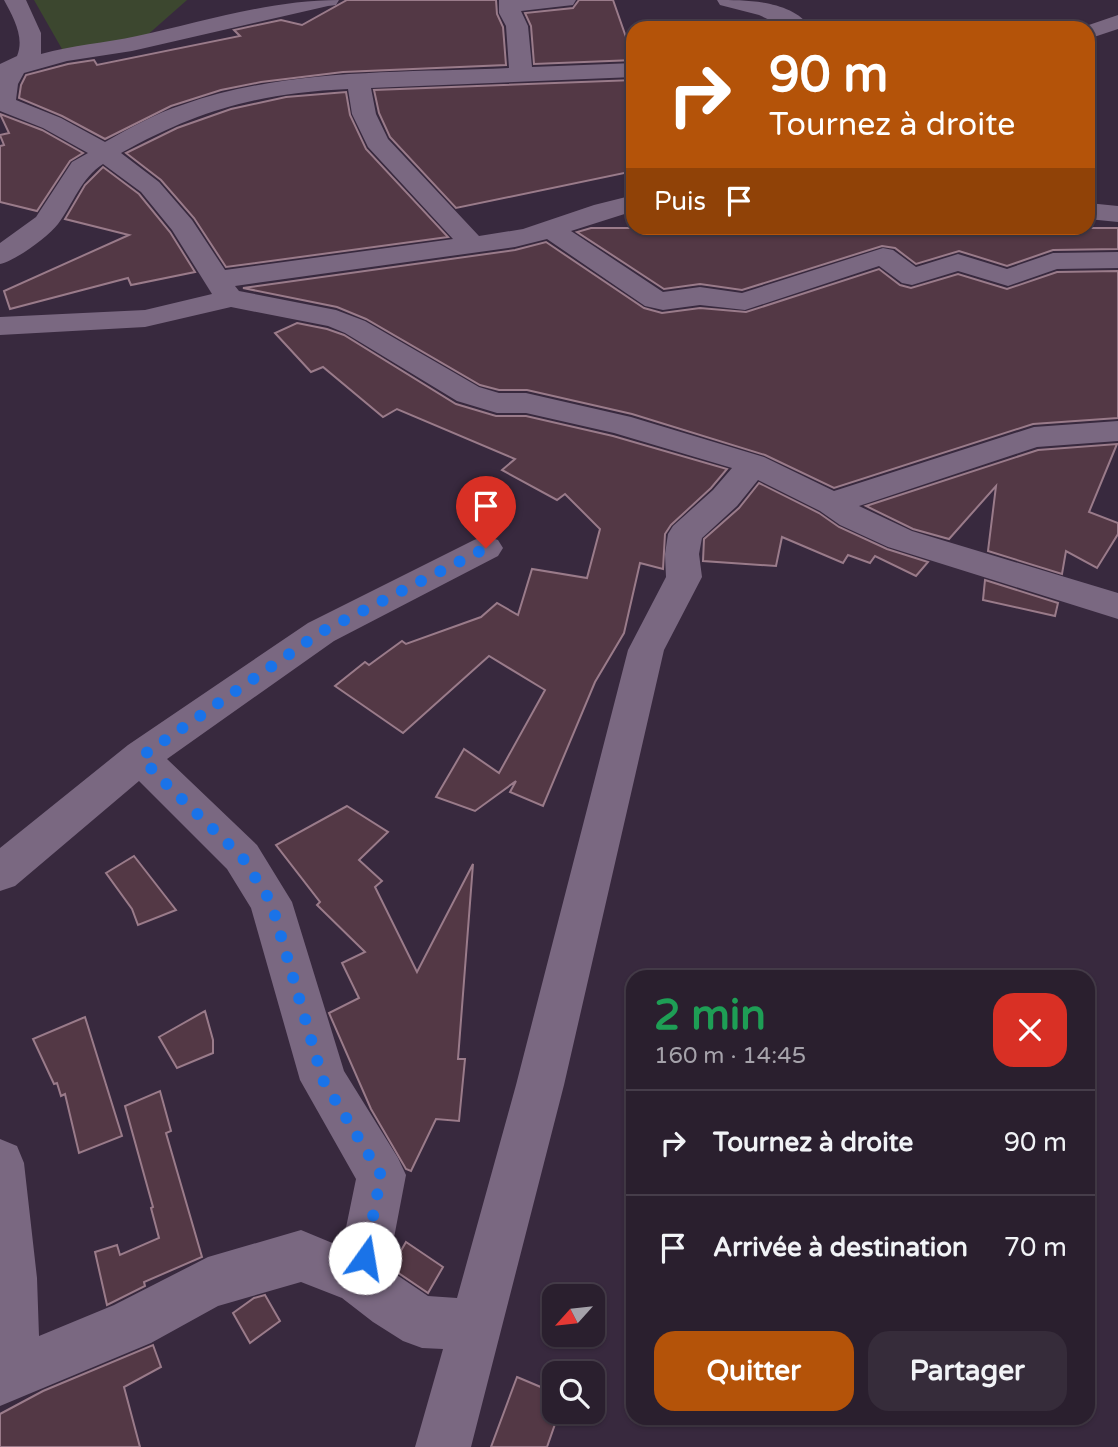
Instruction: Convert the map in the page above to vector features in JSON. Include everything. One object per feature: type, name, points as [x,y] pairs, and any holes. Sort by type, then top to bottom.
[{"type":"street","points":[[7,70],[26,59],[33,41],[15,0]]},
{"type":"street","points":[[7,70],[65,54],[132,44],[328,0]]},
{"type":"street","points":[[521,76],[517,26],[510,13],[510,3],[538,5],[565,0]]},
{"type":"street","points":[[728,0],[792,21]]},
{"type":"street","points":[[7,70],[4,108],[52,123],[104,152],[150,187],[183,226],[223,289],[336,319],[355,327],[468,394],[497,404],[526,403],[620,424],[754,464],[832,503],[852,517],[900,539],[1118,606]]},
{"type":"street","points":[[0,256],[46,222],[81,167],[170,117],[233,97],[297,85],[626,70]]},
{"type":"street","points":[[359,84],[364,114],[377,142],[451,219],[471,244]]},
{"type":"street","points":[[0,326],[160,317],[205,307],[223,289],[471,244],[515,239],[589,214],[626,205]]},
{"type":"street","points":[[1095,212],[1118,214]]},
{"type":"street","points":[[550,229],[655,300],[668,303],[700,295],[734,303],[745,301],[883,256],[912,276],[958,262],[1007,278],[1053,261],[1118,260]]},
{"type":"street","points":[[832,503],[1034,437],[1118,431]]},
{"type":"street","points":[[443,1447],[540,1085],[646,650],[684,577],[682,554],[685,534],[725,498],[754,464]]},
{"type":"street","points":[[0,873],[142,756],[321,632],[486,548]]},
{"type":"street","points":[[142,756],[154,772],[242,857],[271,902],[323,1080],[381,1175],[360,1280]]},
{"type":"street","points":[[0,1163],[11,1278],[7,1376],[132,1324],[208,1283],[300,1256],[360,1280],[391,1304],[422,1322],[477,1325]]},
{"type":"green space","points":[[34,0],[187,0],[136,45],[62,49]]},
{"type":"building","points":[[347,0],[496,0],[497,14],[503,27],[506,65],[343,72],[261,82],[221,90],[171,106],[105,139],[62,116],[19,98],[26,75],[68,64],[94,60],[97,65],[240,36],[234,30],[281,20],[302,25]]},
{"type":"building","points":[[579,0],[613,0],[626,37],[626,60],[534,64],[531,26],[525,13],[573,8]]},
{"type":"building","points":[[626,80],[626,173],[456,208],[390,137],[379,113],[374,90]]},
{"type":"building","points":[[346,92],[350,115],[366,149],[448,237],[226,267],[194,218],[161,180],[126,153],[177,128],[231,109],[286,97]]},
{"type":"building","points":[[0,114],[42,130],[83,153],[70,161],[37,211],[0,202],[0,146],[4,145],[0,135],[9,133]]},
{"type":"building","points":[[103,167],[139,194],[170,232],[195,272],[131,285],[128,278],[10,309],[4,291],[129,235],[65,219],[85,185]]},
{"type":"building","points":[[591,228],[626,228],[626,235],[1095,235],[1095,228],[1118,228],[1118,249],[1053,250],[1007,266],[959,251],[916,264],[895,248],[882,246],[742,290],[700,284],[664,289],[577,232]]},
{"type":"building","points":[[546,242],[644,308],[662,313],[700,308],[746,312],[879,269],[900,285],[911,288],[958,274],[1007,289],[1057,272],[1118,271],[1118,418],[1033,424],[834,488],[765,455],[632,414],[527,390],[499,390],[480,385],[366,319],[337,307],[243,288],[515,250]]},
{"type":"building","points":[[297,323],[344,335],[456,404],[496,416],[526,416],[613,436],[727,469],[665,534],[663,569],[640,563],[624,633],[595,682],[543,806],[510,792],[516,781],[475,811],[436,797],[464,749],[499,773],[545,690],[489,656],[403,733],[335,686],[365,662],[369,665],[402,641],[406,644],[481,617],[497,603],[518,615],[532,569],[587,578],[600,529],[565,494],[557,500],[502,470],[515,459],[397,409],[383,417],[323,367],[311,372],[275,333]]},
{"type":"building","points":[[1117,444],[1089,512],[1118,523],[1118,534],[1097,568],[1066,551],[1062,574],[988,551],[996,486],[949,539],[913,529],[866,506],[1038,450]]},
{"type":"building","points":[[759,483],[819,513],[839,527],[887,549],[928,562],[916,576],[875,556],[870,563],[848,555],[843,563],[782,537],[776,566],[703,561],[704,539],[739,508]]},
{"type":"building","points":[[985,580],[1058,603],[1055,616],[983,600]]},
{"type":"building","points":[[347,806],[388,832],[359,860],[382,881],[375,887],[417,972],[473,864],[458,1059],[465,1059],[459,1121],[436,1119],[411,1171],[406,1169],[371,1109],[329,1013],[359,998],[342,963],[365,952],[317,905],[320,902],[276,845]]},
{"type":"building","points":[[134,856],[176,910],[138,925],[132,909],[106,873]]},
{"type":"building","points":[[205,1011],[213,1040],[213,1053],[177,1068],[159,1037]]},
{"type":"building","points":[[85,1017],[122,1136],[79,1153],[65,1094],[61,1096],[57,1083],[54,1084],[33,1039]]},
{"type":"building","points":[[160,1091],[171,1131],[166,1133],[202,1257],[144,1282],[145,1286],[107,1305],[95,1252],[117,1245],[120,1255],[159,1238],[125,1106]]},
{"type":"building","points":[[406,1242],[443,1267],[428,1293],[391,1268]]},
{"type":"building","points":[[265,1295],[280,1321],[250,1343],[233,1313],[254,1298]]},
{"type":"building","points":[[153,1345],[161,1367],[124,1387],[140,1447],[0,1447],[0,1414],[43,1391]]},
{"type":"building","points":[[517,1377],[542,1388],[542,1424],[555,1424],[547,1447],[491,1447]]},
{"type":"route","points":[[365,1258],[381,1175],[323,1080],[271,902],[242,857],[154,772],[142,756],[321,632],[486,548]]}]
